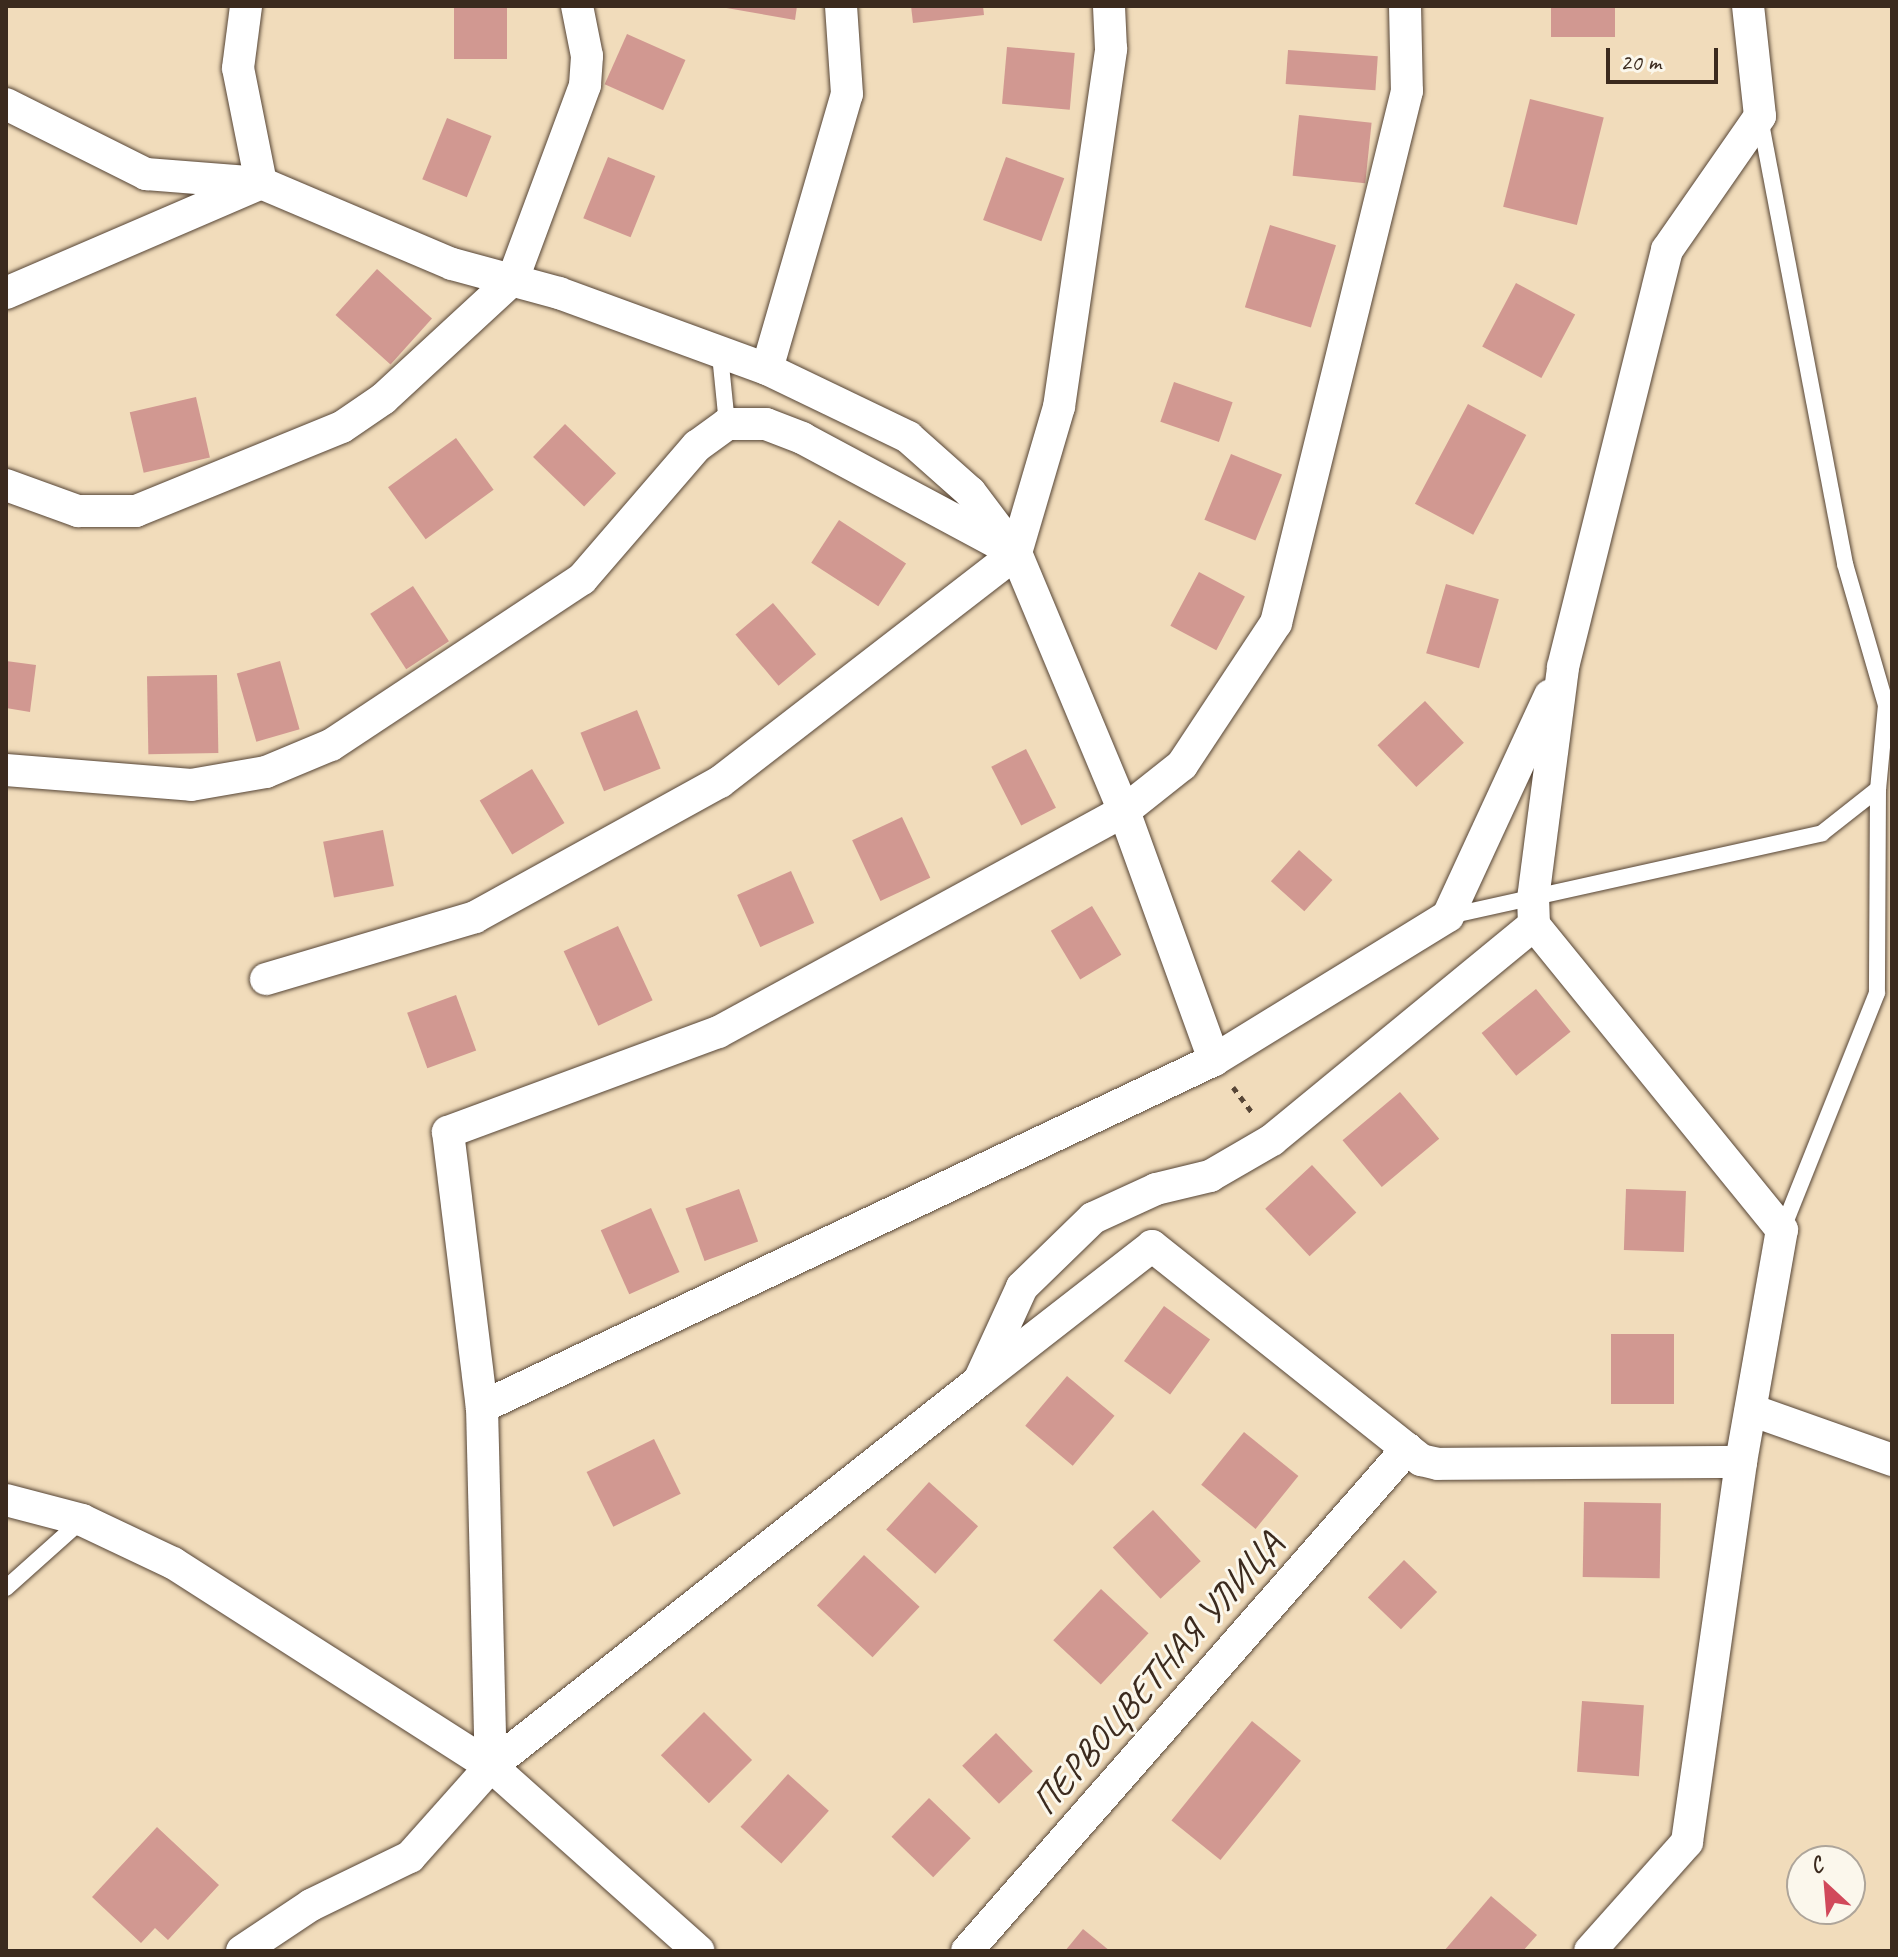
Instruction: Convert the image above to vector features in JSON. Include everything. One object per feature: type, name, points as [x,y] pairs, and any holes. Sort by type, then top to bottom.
[{"type":"street","points":[[246,6],[238,68],[261,183]]},
{"type":"street","points":[[6,485],[78,511],[136,511],[360,417],[513,279],[585,85],[586,46],[577,6]]},
{"type":"street","points":[[767,369],[847,94],[841,6]]},
{"type":"street","points":[[266,979],[475,917],[720,782],[1016,553],[1059,407],[1111,49],[1109,6]]},
{"type":"street","points":[[491,1766],[482,1407],[448,1132],[718,1032],[1124,811],[1182,765],[1276,623],[1407,91],[1405,6]]},
{"type":"street","points":[[979,1381],[1022,1287],[1083,1225],[1156,1189],[1210,1176],[1272,1140],[1534,912],[1563,667],[1667,250],[1760,116],[1748,6]]},
{"type":"street","points":[[6,104],[146,174],[261,183],[452,264],[513,279],[720,355],[767,369],[908,437],[970,492],[1016,553],[1124,811],[1214,1060]]},
{"type":"street","points":[[6,293],[261,183]]},
{"type":"street","points":[[6,770],[191,785],[266,772],[331,745],[582,579],[697,446],[727,424],[766,424],[802,438],[1016,553]]},
{"type":"street","points":[[482,1407],[1214,1060],[1448,916],[1563,667]]},
{"type":"street","points":[[1534,912],[1782,1230],[1741,1462],[1687,1842],[1590,1951]]},
{"type":"street","points":[[242,1951],[311,1905],[410,1857],[491,1766],[1152,1246],[1407,1449],[1438,1464],[1741,1462]]},
{"type":"street","points":[[1751,1410],[1892,1460]]},
{"type":"street","name":"ПЕРВОЦВЕТНАЯ УЛИЦА","points":[[967,1951],[1407,1449]]},
{"type":"street","points":[[6,1500],[82,1520],[173,1563],[491,1766],[699,1951]]},
{"type":"lane","points":[[1760,116],[1845,564],[1886,705],[1878,789],[1877,993],[1782,1230]]},
{"type":"lane","points":[[720,355],[727,424]]},
{"type":"lane","points":[[1448,916],[1534,912],[1822,833],[1878,789]]},
{"type":"lane","points":[[6,1588],[82,1520]]},
{"type":"path","points":[[1214,1060],[1272,1140]]},
{"type":"building","points":[[454,6],[507,6],[507,59],[454,59]]},
{"type":"building","points":[[715,6],[797,6],[795,20]]},
{"type":"building","points":[[911,6],[983,6],[984,15],[913,23]]},
{"type":"building","points":[[1551,6],[1615,6],[1615,37],[1551,37]]},
{"type":"building","points":[[627,34],[685,60],[663,110],[605,84]]},
{"type":"building","points":[[1007,47],[1075,53],[1070,110],[1002,104]]},
{"type":"building","points":[[1288,50],[1378,56],[1375,90],[1286,84]]},
{"type":"building","points":[[1530,99],[1604,117],[1577,225],[1503,207]]},
{"type":"building","points":[[1299,115],[1372,123],[1365,183],[1293,176]]},
{"type":"building","points":[[447,118],[492,136],[467,197],[422,179]]},
{"type":"building","points":[[608,157],[655,176],[631,237],[583,218]]},
{"type":"building","points":[[1006,157],[1064,178],[1041,241],[983,220]]},
{"type":"building","points":[[1270,225],[1336,245],[1311,327],[1245,307]]},
{"type":"building","points":[[377,269],[432,319],[391,365],[336,315]]},
{"type":"building","points":[[1516,283],[1575,314],[1541,378],[1482,347]]},
{"type":"building","points":[[1174,382],[1233,402],[1219,442],[1160,422]]},
{"type":"building","points":[[196,397],[210,457],[144,473],[130,412]]},
{"type":"building","points":[[1468,404],[1526,435],[1473,535],[1415,504]]},
{"type":"building","points":[[565,424],[616,473],[584,506],[533,457]]},
{"type":"building","points":[[456,438],[494,490],[426,539],[388,487]]},
{"type":"building","points":[[1231,454],[1282,475],[1255,540],[1204,520]]},
{"type":"building","points":[[839,520],[906,564],[878,606],[811,563]]},
{"type":"building","points":[[1199,572],[1245,596],[1216,650],[1170,626]]},
{"type":"building","points":[[1446,584],[1499,599],[1479,668],[1426,653]]},
{"type":"building","points":[[413,586],[449,641],[406,669],[370,614]]},
{"type":"building","points":[[773,603],[816,654],[779,686],[735,634]]},
{"type":"building","points":[[6,661],[36,665],[30,712],[6,708]]},
{"type":"building","points":[[280,661],[300,729],[256,742],[237,673]]},
{"type":"building","points":[[217,675],[218,753],[148,754],[147,676]]},
{"type":"building","points":[[1425,701],[1464,743],[1416,787],[1377,745]]},
{"type":"building","points":[[637,710],[661,768],[604,791],[580,733]]},
{"type":"building","points":[[1026,749],[1056,808],[1021,826],[991,767]]},
{"type":"building","points":[[532,769],[564,823],[512,854],[480,800]]},
{"type":"building","points":[[902,817],[930,878],[880,901],[852,840]]},
{"type":"building","points":[[383,830],[394,886],[334,898],[323,842]]},
{"type":"building","points":[[1299,850],[1332,880],[1304,911],[1271,881]]},
{"type":"building","points":[[791,871],[814,923],[760,947],[737,895]]},
{"type":"building","points":[[1092,906],[1121,955],[1080,980],[1051,931]]},
{"type":"building","points":[[618,926],[653,1000],[598,1026],[564,951]]},
{"type":"building","points":[[1536,989],[1571,1032],[1516,1076],[1482,1033]]},
{"type":"building","points":[[456,995],[476,1050],[427,1068],[407,1013]]},
{"type":"building","points":[[1400,1092],[1439,1139],[1382,1187],[1343,1140]]},
{"type":"building","points":[[1312,1165],[1356,1213],[1310,1256],[1265,1209]]},
{"type":"building","points":[[739,1189],[758,1242],[705,1261],[685,1208]]},
{"type":"building","points":[[1626,1189],[1686,1191],[1684,1252],[1624,1250]]},
{"type":"building","points":[[651,1208],[679,1272],[629,1294],[601,1230]]},
{"type":"building","points":[[1164,1306],[1210,1340],[1170,1395],[1124,1361]]},
{"type":"building","points":[[1611,1334],[1674,1334],[1674,1404],[1611,1404]]},
{"type":"building","points":[[1067,1376],[1114,1416],[1073,1466],[1025,1426]]},
{"type":"building","points":[[1244,1432],[1298,1476],[1256,1529],[1201,1485]]},
{"type":"building","points":[[654,1439],[681,1494],[613,1527],[587,1472]]},
{"type":"building","points":[[929,1482],[978,1526],[935,1574],[886,1530]]},
{"type":"building","points":[[1584,1502],[1661,1503],[1660,1578],[1583,1577]]},
{"type":"building","points":[[1153,1510],[1201,1561],[1161,1599],[1113,1548]]},
{"type":"building","points":[[864,1555],[920,1607],[873,1657],[817,1605]]},
{"type":"building","points":[[1404,1560],[1437,1592],[1401,1629],[1368,1597]]},
{"type":"building","points":[[1101,1589],[1149,1633],[1101,1685],[1053,1640]]},
{"type":"building","points":[[1582,1701],[1644,1705],[1639,1776],[1577,1772]]},
{"type":"building","points":[[704,1712],[752,1760],[709,1803],[661,1755]]},
{"type":"building","points":[[1252,1721],[1301,1761],[1220,1860],[1171,1820]]},
{"type":"building","points":[[996,1733],[1033,1771],[999,1804],[962,1766]]},
{"type":"building","points":[[788,1774],[829,1811],[781,1864],[740,1827]]},
{"type":"building","points":[[929,1798],[971,1838],[933,1877],[891,1837]]},
{"type":"building","points":[[157,1827],[219,1885],[168,1940],[155,1928],[141,1943],[92,1897]]},
{"type":"building","points":[[1491,1896],[1537,1935],[1523,1951],[1444,1951]]},
{"type":"building","points":[[1083,1929],[1110,1951],[1065,1951]]}]
